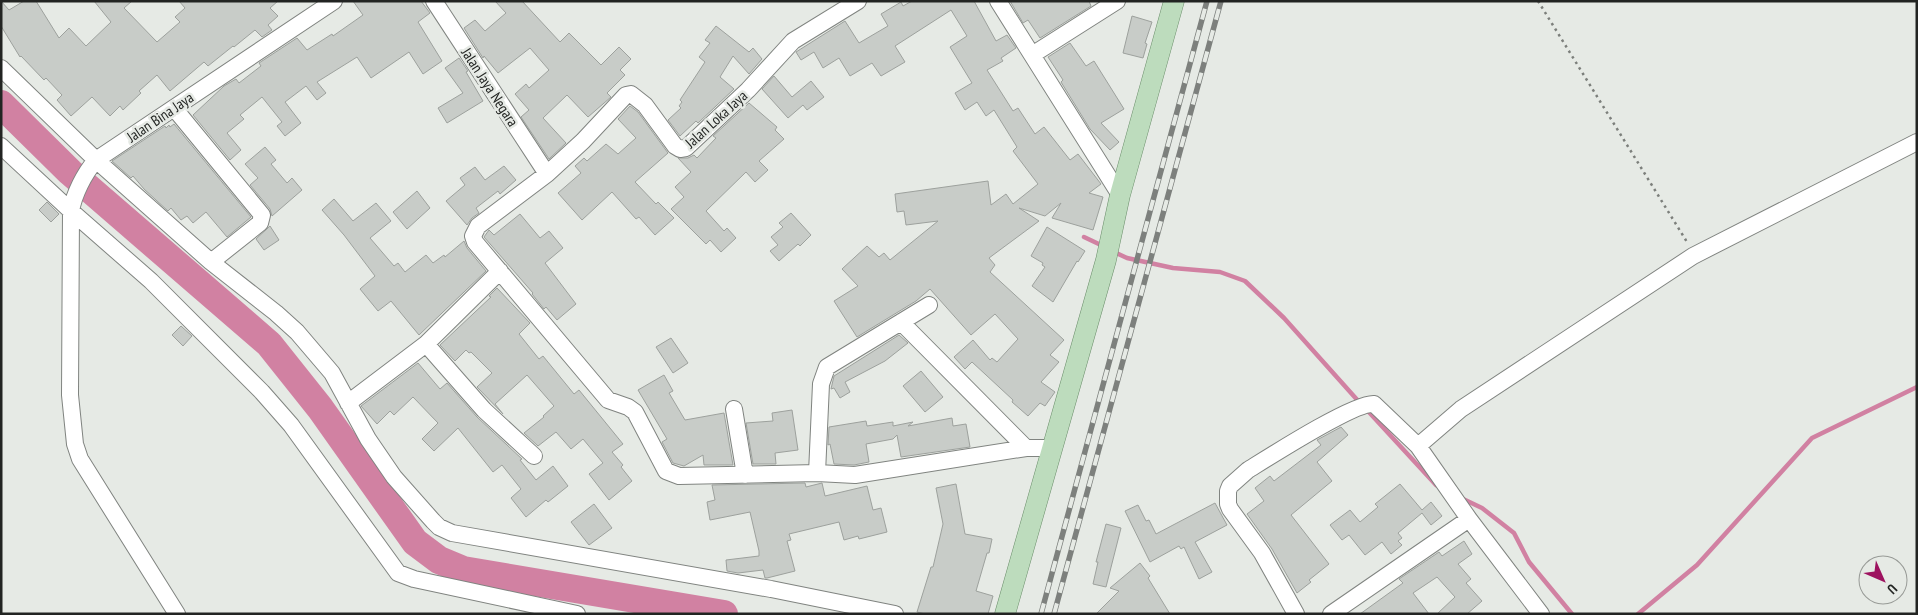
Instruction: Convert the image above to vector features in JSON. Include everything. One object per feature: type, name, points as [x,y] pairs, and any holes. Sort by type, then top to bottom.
[{"type":"main road","points":[[1005,614],[1106,260],[1120,195],[1174,1]]},
{"type":"street","name":"Jalan Bina Jaya","points":[[92,164],[334,1]]},
{"type":"street","name":"Jalan Jaya Negara","points":[[434,1],[547,174]]},
{"type":"street","name":"Jalan Loka Jaya","points":[[500,271],[478,247],[473,236],[478,226],[547,174],[584,141],[629,94],[632,94],[645,105],[675,146],[680,149],[686,148],[748,90],[793,42],[858,1]]},
{"type":"street","points":[[998,1],[1120,195]]},
{"type":"street","points":[[1032,55],[1117,1]]},
{"type":"street","points":[[1,68],[92,164],[297,332],[332,373],[368,439],[394,478],[433,522],[452,533],[771,589],[895,614]]},
{"type":"street","points":[[174,108],[262,215],[260,223],[210,262]]},
{"type":"street","points":[[1418,446],[1461,409],[1693,256],[1917,142]]},
{"type":"street","points":[[1,146],[72,206],[262,392],[291,425],[398,573],[414,579],[577,614]]},
{"type":"street","points":[[92,164],[72,206],[70,394],[75,444],[80,459],[177,614]]},
{"type":"street","points":[[348,403],[426,344],[500,271],[608,400],[628,407],[635,412],[666,470],[678,476],[817,473],[854,475],[1026,448],[1053,448]]},
{"type":"street","points":[[817,473],[821,384],[827,366],[930,305]]},
{"type":"street","points":[[901,322],[1026,448]]},
{"type":"street","points":[[426,344],[484,410],[534,456]]},
{"type":"street","points":[[1296,614],[1262,553],[1230,509],[1228,491],[1248,470],[1362,406],[1374,404],[1418,446],[1469,520],[1541,614]]},
{"type":"street","points":[[734,409],[745,475]]},
{"type":"street","points":[[1331,614],[1469,520]]},
{"type":"path","points":[[1538,1],[1693,251],[1693,256]]},
{"type":"building","points":[[1,1],[9,10],[24,1],[36,1],[59,38],[69,28],[86,46],[111,22],[94,1],[132,1],[124,8],[157,42],[180,22],[175,17],[185,8],[179,1],[278,1],[270,8],[278,16],[268,25],[272,30],[262,37],[255,30],[208,66],[204,62],[170,91],[157,75],[139,91],[141,93],[123,110],[120,106],[110,116],[92,97],[71,116],[57,100],[62,95],[46,78],[44,80],[20,57],[1,26]]},
{"type":"building","points":[[353,1],[421,1],[430,13],[418,22],[442,61],[423,74],[409,52],[371,78],[357,57],[317,82],[326,93],[317,100],[306,86],[285,102],[301,123],[285,136],[277,126],[282,122],[262,97],[240,115],[244,119],[227,133],[241,150],[230,160],[193,115],[224,86],[236,79],[239,83],[261,66],[259,63],[297,38],[307,50],[332,34],[333,36],[363,15]]},
{"type":"building","points":[[495,1],[522,1],[560,42],[569,33],[601,65],[619,47],[631,59],[620,70],[625,75],[607,93],[611,97],[588,117],[567,95],[543,118],[566,143],[549,159],[521,117],[529,110],[515,94],[526,84],[529,88],[549,70],[530,48],[498,73],[484,56],[483,58],[464,28],[475,20],[485,31],[506,13]]},
{"type":"building","points":[[912,1],[974,1],[996,41],[1007,35],[1016,48],[1001,58],[1003,61],[987,70],[1013,111],[1018,108],[1035,134],[1044,127],[1070,160],[1078,154],[1101,184],[1089,193],[1103,197],[1093,230],[1052,218],[1061,203],[1045,216],[1019,208],[1039,221],[989,258],[995,265],[990,272],[1064,340],[1050,355],[1059,362],[1041,382],[1055,392],[1045,406],[1040,403],[1028,416],[972,362],[965,369],[954,357],[973,340],[990,360],[992,358],[997,362],[1018,339],[995,314],[971,335],[930,289],[916,301],[857,337],[834,301],[858,286],[842,269],[867,246],[879,257],[884,253],[890,260],[938,221],[906,225],[904,211],[897,212],[895,194],[988,181],[991,205],[1006,194],[1013,204],[1038,184],[1013,151],[1017,147],[994,110],[986,116],[977,102],[965,110],[955,93],[972,83],[950,47],[967,36],[951,10],[895,46],[905,62],[881,76],[872,63],[850,76],[839,58],[823,68],[814,52],[801,60],[796,52],[845,21],[859,43],[888,26],[881,14],[901,2],[903,6]]},
{"type":"building","points":[[1010,1],[1089,1],[1091,6],[1040,38],[1028,20],[1023,23]]},
{"type":"building","points":[[1132,16],[1152,22],[1145,43],[1147,44],[1143,58],[1123,53]]},
{"type":"building","points":[[716,26],[749,52],[753,48],[762,59],[749,74],[733,56],[720,77],[734,89],[698,123],[696,121],[680,136],[668,120],[681,108],[679,106],[682,102],[680,100],[705,62],[699,57],[710,43],[705,40]]},
{"type":"building","points":[[1070,43],[1086,66],[1094,61],[1124,109],[1101,123],[1119,142],[1110,150],[1090,129],[1048,57]]},
{"type":"building","points":[[459,58],[468,71],[466,72],[483,101],[447,123],[438,108],[463,93],[445,68]]},
{"type":"building","points":[[774,76],[792,97],[811,81],[824,97],[807,110],[803,105],[788,118],[762,89]]},
{"type":"building","points":[[749,103],[777,127],[775,130],[784,139],[759,161],[768,170],[755,182],[746,172],[706,211],[724,231],[727,228],[736,238],[721,252],[710,240],[706,244],[671,209],[684,197],[675,187],[691,172],[678,158],[688,158],[694,155],[697,158],[716,138],[713,136]]},
{"type":"building","points":[[630,106],[638,112],[668,153],[635,182],[656,204],[658,202],[674,218],[655,235],[639,217],[636,219],[612,192],[582,220],[558,193],[581,173],[575,166],[584,158],[587,161],[606,144],[618,154],[636,138],[618,119]]},
{"type":"building","points":[[174,124],[251,217],[227,237],[206,212],[193,223],[187,216],[181,220],[171,208],[168,211],[133,176],[131,178],[112,161],[165,126],[166,128]]},
{"type":"building","points":[[265,147],[276,160],[271,164],[287,183],[292,178],[302,190],[272,216],[270,209],[250,185],[258,178],[245,164]]},
{"type":"building","points":[[504,166],[516,180],[500,194],[498,191],[476,208],[479,213],[467,225],[446,201],[465,185],[460,178],[475,167],[485,180]]},
{"type":"building","points":[[417,191],[430,208],[407,229],[393,212]]},
{"type":"building","points":[[334,199],[353,221],[376,203],[391,221],[370,238],[394,266],[398,263],[405,272],[426,255],[433,263],[444,255],[445,257],[464,241],[467,248],[486,271],[419,335],[391,301],[378,311],[360,289],[375,276],[344,235],[322,210]]},
{"type":"building","points":[[47,202],[59,214],[51,222],[39,210]]},
{"type":"building","points":[[791,213],[811,235],[800,246],[798,244],[779,261],[770,251],[778,245],[771,237],[783,227],[779,223]]},
{"type":"building","points":[[520,214],[540,238],[549,231],[563,248],[545,263],[576,304],[557,320],[546,307],[544,309],[533,293],[484,237],[489,230],[494,235]]},
{"type":"building","points":[[270,226],[279,240],[264,250],[256,239]]},
{"type":"building","points":[[1047,227],[1085,251],[1053,302],[1032,286],[1045,267],[1042,265],[1043,263],[1031,256]]},
{"type":"building","points":[[497,288],[530,323],[519,334],[539,359],[543,356],[574,394],[579,390],[623,444],[612,452],[623,465],[621,467],[632,481],[609,500],[589,474],[603,463],[583,439],[571,449],[556,432],[538,446],[524,433],[554,406],[527,375],[495,404],[503,414],[477,387],[492,373],[471,352],[469,353],[466,350],[455,361],[440,345],[491,297],[489,296]]},
{"type":"building","points":[[181,326],[192,336],[183,346],[172,335]]},
{"type":"building","points":[[899,335],[908,343],[885,361],[845,382],[850,392],[840,398],[834,388],[831,389],[834,376]]},
{"type":"building","points":[[671,338],[688,363],[673,373],[656,347]]},
{"type":"building","points":[[418,363],[440,389],[447,383],[477,417],[522,459],[520,460],[536,480],[553,466],[568,486],[548,502],[546,500],[526,517],[511,498],[521,489],[502,465],[493,472],[458,428],[434,451],[422,439],[438,423],[413,397],[394,415],[390,411],[377,424],[361,406]]},
{"type":"building","points":[[921,371],[943,397],[925,412],[903,386]]},
{"type":"building","points":[[664,375],[673,391],[669,393],[685,420],[724,413],[733,465],[704,465],[703,455],[684,466],[673,463],[662,442],[667,439],[638,390]]},
{"type":"building","points":[[792,410],[798,450],[775,453],[776,464],[753,464],[746,423],[773,421],[772,413]]},
{"type":"building","points":[[952,418],[953,426],[966,424],[970,447],[901,457],[897,435],[893,439],[866,444],[869,462],[854,465],[834,464],[830,444],[828,445],[829,427],[866,421],[867,426],[893,422],[893,426],[913,422],[908,426]]},
{"type":"building","points":[[1341,427],[1348,435],[1317,462],[1332,481],[1291,515],[1329,564],[1309,580],[1311,582],[1297,593],[1272,549],[1247,514],[1264,501],[1255,488],[1270,476],[1274,481],[1321,445],[1317,440]]},
{"type":"building","points":[[805,483],[806,487],[822,483],[825,496],[867,486],[873,510],[881,508],[887,532],[859,539],[858,536],[844,540],[839,522],[789,534],[791,540],[787,541],[795,571],[765,578],[763,570],[738,573],[727,571],[726,560],[759,556],[759,551],[750,512],[710,520],[707,502],[715,500],[712,485]]},
{"type":"building","points":[[956,484],[965,534],[992,539],[976,591],[993,596],[988,614],[925,614],[917,612],[931,567],[933,567],[943,524],[936,488]]},
{"type":"building","points":[[1400,484],[1422,510],[1431,502],[1442,516],[1431,525],[1422,513],[1398,533],[1402,538],[1398,541],[1402,545],[1391,554],[1382,542],[1365,555],[1349,535],[1342,540],[1330,525],[1350,510],[1360,522],[1378,507],[1375,504]]},
{"type":"building","points":[[1215,503],[1227,525],[1195,542],[1212,572],[1199,579],[1184,547],[1181,549],[1179,546],[1150,562],[1125,511],[1138,505],[1146,521],[1149,520],[1156,534]]},
{"type":"building","points":[[594,504],[612,528],[589,545],[571,522]]},
{"type":"building","points":[[1106,524],[1121,528],[1106,587],[1093,584],[1098,562],[1096,562]]},
{"type":"building","points":[[1464,541],[1472,554],[1458,564],[1471,579],[1466,583],[1482,601],[1467,614],[1437,614],[1455,597],[1437,577],[1413,593],[1429,614],[1360,614],[1403,583],[1399,579],[1439,552],[1442,556]]},
{"type":"building","points":[[1140,563],[1150,576],[1148,578],[1170,614],[1096,614],[1119,591],[1110,588]]},
{"type":"waterway","points":[[1,104],[70,172],[269,344],[320,408],[415,542],[439,560],[463,570],[724,614]]},
{"type":"waterway","points":[[1084,237],[1103,246]]},
{"type":"waterway","points":[[1112,251],[1127,258],[1173,268],[1220,272],[1245,281],[1284,318],[1360,403]]},
{"type":"waterway","points":[[1638,614],[1697,565],[1812,438],[1917,387]]},
{"type":"waterway","points":[[1367,410],[1436,485]]},
{"type":"waterway","points":[[1461,498],[1482,508],[1514,533],[1529,562],[1572,614]]},
{"type":"railway","points":[[1041,614],[1207,1]]},
{"type":"railway","points":[[1054,614],[1221,1]]}]
